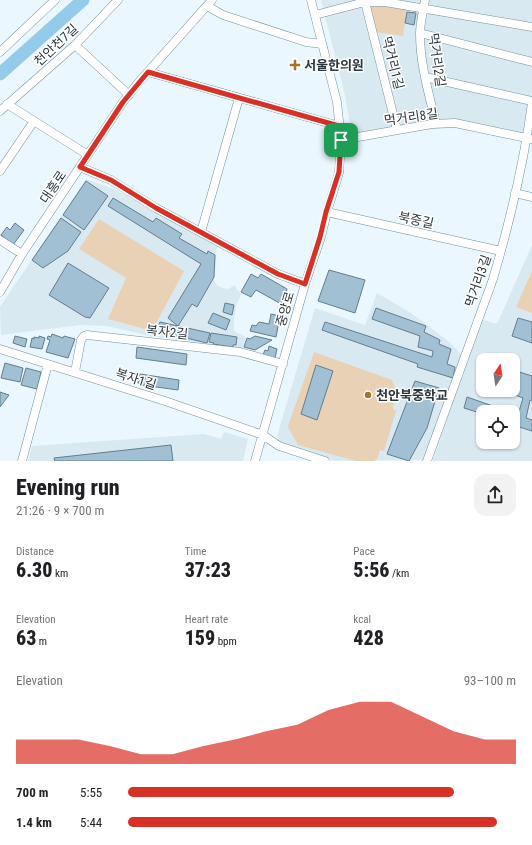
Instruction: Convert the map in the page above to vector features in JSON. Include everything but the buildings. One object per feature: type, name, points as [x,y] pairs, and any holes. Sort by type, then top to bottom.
[{"type":"street","points":[[0,52],[55,0]]},
{"type":"street","name":"천안천7길","points":[[0,111],[75,45],[118,0]]},
{"type":"street","name":"중앙로","points":[[255,461],[305,284],[339,172],[341,140],[336,102],[311,0]]},
{"type":"street","points":[[315,15],[365,2],[424,4],[532,27]]},
{"type":"street","name":"먹거리1길","points":[[365,2],[397,130]]},
{"type":"street","name":"대흥로","points":[[0,292],[22,254],[129,95],[210,3],[223,16],[306,42],[322,44]]},
{"type":"street","name":"먹거리2길","points":[[424,4],[420,33],[425,76],[436,124]]},
{"type":"street","points":[[420,33],[532,62]]},
{"type":"street","points":[[75,45],[129,95]]},
{"type":"street","points":[[148,72],[339,126]]},
{"type":"street","points":[[425,76],[532,102]]},
{"type":"street","points":[[201,232],[239,98]]},
{"type":"street","name":"먹거리3길","points":[[427,461],[501,250],[530,139],[532,102]]},
{"type":"street","points":[[7,104],[88,155]]},
{"type":"street","points":[[0,171],[34,121]]},
{"type":"street","name":"먹거리8길","points":[[341,140],[436,124],[455,123],[530,139]]},
{"type":"street","points":[[80,167],[111,180],[156,208],[278,274],[305,284]]},
{"type":"street","points":[[515,193],[532,197]]},
{"type":"street","name":"북중길","points":[[326,212],[501,250]]},
{"type":"street","points":[[0,240],[22,254]]},
{"type":"street","name":"복자2길","points":[[75,372],[81,340],[87,335],[240,352],[283,364]]},
{"type":"street","name":"복자1길","points":[[0,349],[165,401],[263,435],[279,446],[325,461]]},
{"type":"street","points":[[22,461],[48,364]]},
{"type":"shaded area","points":[[321,0],[532,0],[532,142],[467,129],[451,128],[423,130],[353,142],[345,95]]},
{"type":"shaded area","points":[[377,4],[407,9],[403,36],[375,32],[369,6]]},
{"type":"shaded area","points":[[86,179],[114,189],[217,244],[214,280],[217,285],[222,288],[228,289],[235,285],[237,290],[242,294],[236,305],[234,331],[246,337],[242,349],[150,336],[107,326],[80,325],[1,335],[0,307]]},
{"type":"shaded area","points":[[99,219],[184,271],[152,331],[108,319],[126,278],[79,249]]},
{"type":"shaded area","points":[[532,245],[532,461],[433,461],[450,410],[483,320],[497,324]]},
{"type":"shaded area","points":[[532,271],[532,313],[516,307]]},
{"type":"shaded area","name":"천안북중학교","points":[[377,293],[411,313],[447,340],[462,355],[424,460],[335,461],[279,443],[277,436],[315,308],[365,325]]},
{"type":"shaded area","points":[[314,352],[392,380],[396,392],[393,409],[396,411],[384,451],[380,450],[377,459],[374,461],[356,461],[298,445],[290,431],[288,426]]},
{"type":"shaded area","points":[[224,432],[248,439],[243,461],[28,461],[32,446],[204,434],[221,439]]},
{"type":"waterway","points":[[0,74],[83,0]]},
{"type":"place","name":"서울한의원","points":[[295,65]]},
{"type":"place","name":"천안북중학교","points":[[368,395]]},
{"type":"route","points":[[148,72],[339,126],[341,140],[339,172],[305,284],[278,274],[156,208],[111,180],[80,167],[123,102],[148,72]]}]
